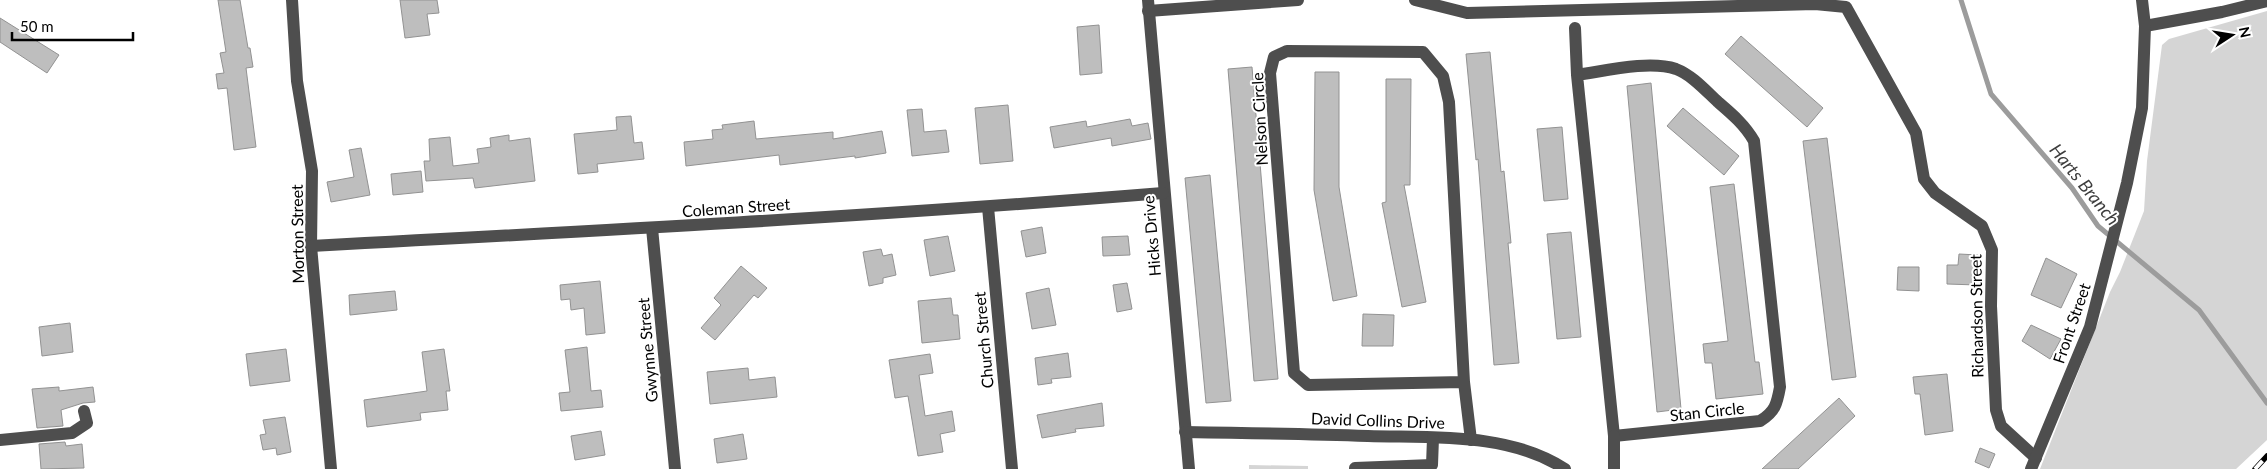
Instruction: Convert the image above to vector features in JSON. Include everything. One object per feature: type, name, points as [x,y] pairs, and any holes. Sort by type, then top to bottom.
[{"type":"street","name":"Morton Street","points":[[292,0],[297,81],[312,171],[310,246],[331,469]]},
{"type":"street","points":[[1148,6],[1298,0]]},
{"type":"street","name":"Richardson Street","points":[[1415,0],[1467,12],[1815,4],[1846,7],[1916,133],[1924,179],[1935,193],[1982,226],[1992,250],[1991,306],[1996,410],[2001,426],[2033,464]]},
{"type":"street","name":"Front Street","points":[[2033,464],[2090,327],[2108,264],[2142,108],[2145,26],[2142,0]]},
{"type":"street","points":[[2145,26],[2221,6],[2267,1]]},
{"type":"street","name":"Hicks Drive","points":[[1148,6],[1163,193],[1189,469]]},
{"type":"street","points":[[1575,28],[1577,75],[1614,436],[1614,469]]},
{"type":"street","name":"Nelson Circle","points":[[1464,382],[1308,385],[1294,373],[1270,73],[1274,57],[1286,51],[1423,52],[1442,76],[1449,102],[1464,382],[1471,440]]},
{"type":"street","name":"Stan Circle","points":[[1577,75],[1662,66],[1678,70],[1698,83],[1748,129],[1754,141],[1778,362],[1780,387],[1777,406],[1770,415],[1760,421],[1746,424],[1614,436]]},
{"type":"street","name":"Coleman Street","points":[[310,246],[652,228],[988,207],[1163,193]]},
{"type":"street","name":"Church Street","points":[[988,207],[1012,469]]},
{"type":"street","name":"Gwynne Street","points":[[652,228],[674,469]]},
{"type":"street","points":[[0,440],[72,433],[87,423],[84,412]]},
{"type":"street","name":"David Collins Drive","points":[[1185,432],[1471,440],[1506,445],[1551,465],[1565,469]]},
{"type":"street","points":[[1355,468],[1432,465],[1434,438]]},
{"type":"shaded area","points":[[2267,11],[2267,440],[2236,469],[2040,469],[2144,211],[2147,161],[2162,45],[2169,39]]},
{"type":"shaded area","points":[[1249,465],[1308,466],[1308,469],[1249,469]]},
{"type":"building","points":[[218,0],[240,0],[253,67],[246,68],[256,147],[234,150],[227,88],[218,89],[216,74],[224,73],[220,53],[226,52]]},
{"type":"building","points":[[400,0],[437,0],[439,13],[427,14],[430,35],[405,38]]},
{"type":"building","points":[[0,18],[59,55],[47,73],[0,42]]},
{"type":"building","points":[[1099,25],[1102,73],[1080,75],[1077,27]]},
{"type":"building","points":[[1741,36],[1823,108],[1807,127],[1725,54]]},
{"type":"building","points":[[1490,52],[1501,172],[1504,171],[1511,243],[1508,243],[1519,363],[1494,365],[1478,159],[1476,160],[1466,54]]},
{"type":"building","points":[[1252,67],[1278,379],[1254,381],[1228,69]]},
{"type":"building","points":[[1315,72],[1339,72],[1339,187],[1357,296],[1333,301],[1314,190]]},
{"type":"building","points":[[1386,79],[1411,79],[1410,185],[1404,185],[1426,302],[1402,307],[1382,203],[1386,202]]},
{"type":"building","points":[[1651,83],[1681,409],[1657,412],[1627,86]]},
{"type":"building","points":[[1008,105],[1013,161],[980,164],[975,108]]},
{"type":"building","points":[[1683,108],[1739,156],[1724,175],[1667,126]]},
{"type":"building","points":[[922,109],[924,132],[946,130],[949,152],[912,156],[907,110]]},
{"type":"building","points":[[631,116],[634,143],[642,142],[644,159],[597,164],[598,172],[578,174],[574,134],[617,130],[616,117]]},
{"type":"building","points":[[1130,119],[1132,126],[1148,123],[1151,139],[1112,146],[1111,138],[1054,148],[1050,127],[1086,121],[1087,127]]},
{"type":"building","points":[[754,121],[756,139],[833,132],[833,139],[882,131],[886,153],[780,165],[779,155],[686,166],[684,142],[713,139],[712,130],[723,129],[722,125]]},
{"type":"building","points":[[1562,127],[1568,199],[1544,201],[1537,129]]},
{"type":"building","points":[[509,135],[509,141],[530,138],[535,181],[475,188],[473,178],[426,181],[424,161],[430,161],[429,139],[450,137],[453,166],[479,163],[477,149],[491,147],[490,138]]},
{"type":"building","points":[[1827,138],[1856,377],[1832,380],[1803,141]]},
{"type":"building","points":[[361,148],[370,195],[331,202],[327,182],[354,177],[349,150]]},
{"type":"building","points":[[421,171],[423,192],[393,195],[391,174]]},
{"type":"building","points":[[1210,175],[1231,401],[1206,403],[1185,178]]},
{"type":"building","points":[[1734,184],[1755,362],[1759,362],[1763,394],[1716,399],[1712,363],[1705,363],[1703,344],[1728,341],[1710,187]]},
{"type":"building","points":[[1042,227],[1046,253],[1026,257],[1021,231]]},
{"type":"building","points":[[1571,232],[1581,337],[1557,339],[1547,234]]},
{"type":"building","points":[[948,236],[955,271],[930,276],[924,240]]},
{"type":"building","points":[[1128,236],[1130,255],[1103,256],[1102,237]]},
{"type":"building","points":[[881,249],[883,256],[892,254],[896,275],[883,278],[883,283],[869,286],[863,252]]},
{"type":"building","points":[[1959,254],[1978,255],[1977,285],[1947,284],[1947,265],[1958,265]]},
{"type":"building","points":[[2046,258],[2077,274],[2061,308],[2031,295]]},
{"type":"building","points":[[741,266],[767,288],[758,298],[754,295],[715,340],[701,328],[721,305],[714,298]]},
{"type":"building","points":[[1898,267],[1919,267],[1919,291],[1897,290]]},
{"type":"building","points":[[600,281],[605,333],[586,335],[584,308],[571,310],[570,299],[561,300],[560,285]]},
{"type":"building","points":[[1127,283],[1132,309],[1117,312],[1113,285]]},
{"type":"building","points":[[1049,288],[1056,325],[1032,329],[1026,293]]},
{"type":"building","points":[[395,291],[397,310],[350,315],[349,295]]},
{"type":"building","points":[[951,298],[953,315],[958,315],[960,339],[922,343],[918,301]]},
{"type":"building","points":[[1363,314],[1394,315],[1393,346],[1362,346]]},
{"type":"building","points":[[70,323],[73,352],[42,356],[39,327]]},
{"type":"building","points":[[2031,325],[2061,339],[2050,359],[2022,341]]},
{"type":"building","points":[[587,347],[591,391],[601,390],[603,407],[561,411],[559,393],[570,392],[565,350]]},
{"type":"building","points":[[286,349],[290,381],[250,386],[246,354]]},
{"type":"building","points":[[444,349],[450,391],[446,391],[448,410],[420,413],[421,420],[367,427],[364,400],[427,391],[422,352]]},
{"type":"building","points":[[1068,353],[1071,377],[1051,379],[1052,383],[1038,385],[1035,358]]},
{"type":"building","points":[[930,354],[933,373],[919,375],[925,416],[952,411],[955,431],[940,434],[943,452],[918,456],[908,396],[895,398],[889,360]]},
{"type":"building","points":[[748,368],[749,380],[775,377],[777,397],[710,404],[707,372]]},
{"type":"building","points":[[1947,374],[1953,431],[1925,435],[1920,394],[1915,394],[1913,377]]},
{"type":"building","points":[[59,387],[59,391],[93,387],[95,402],[83,403],[61,410],[63,426],[37,428],[32,389]]},
{"type":"building","points":[[1839,398],[1855,416],[1798,469],[1762,469]]},
{"type":"building","points":[[1102,403],[1104,426],[1075,429],[1076,432],[1042,438],[1037,415]]},
{"type":"building","points":[[285,417],[291,452],[277,455],[276,448],[263,450],[260,435],[266,434],[263,420]]},
{"type":"building","points":[[601,431],[605,455],[575,460],[571,436]]},
{"type":"building","points":[[743,434],[747,459],[717,463],[714,439]]},
{"type":"building","points":[[65,442],[66,446],[82,444],[84,468],[41,469],[39,444]]},
{"type":"building","points":[[1980,448],[1995,454],[1989,468],[1975,462]]},
{"type":"waterway","name":"Harts Branch","points":[[1961,0],[1991,94],[2072,188],[2098,226],[2199,310],[2267,403]]},
{"type":"railway","points":[[2255,469],[2267,456]]}]
